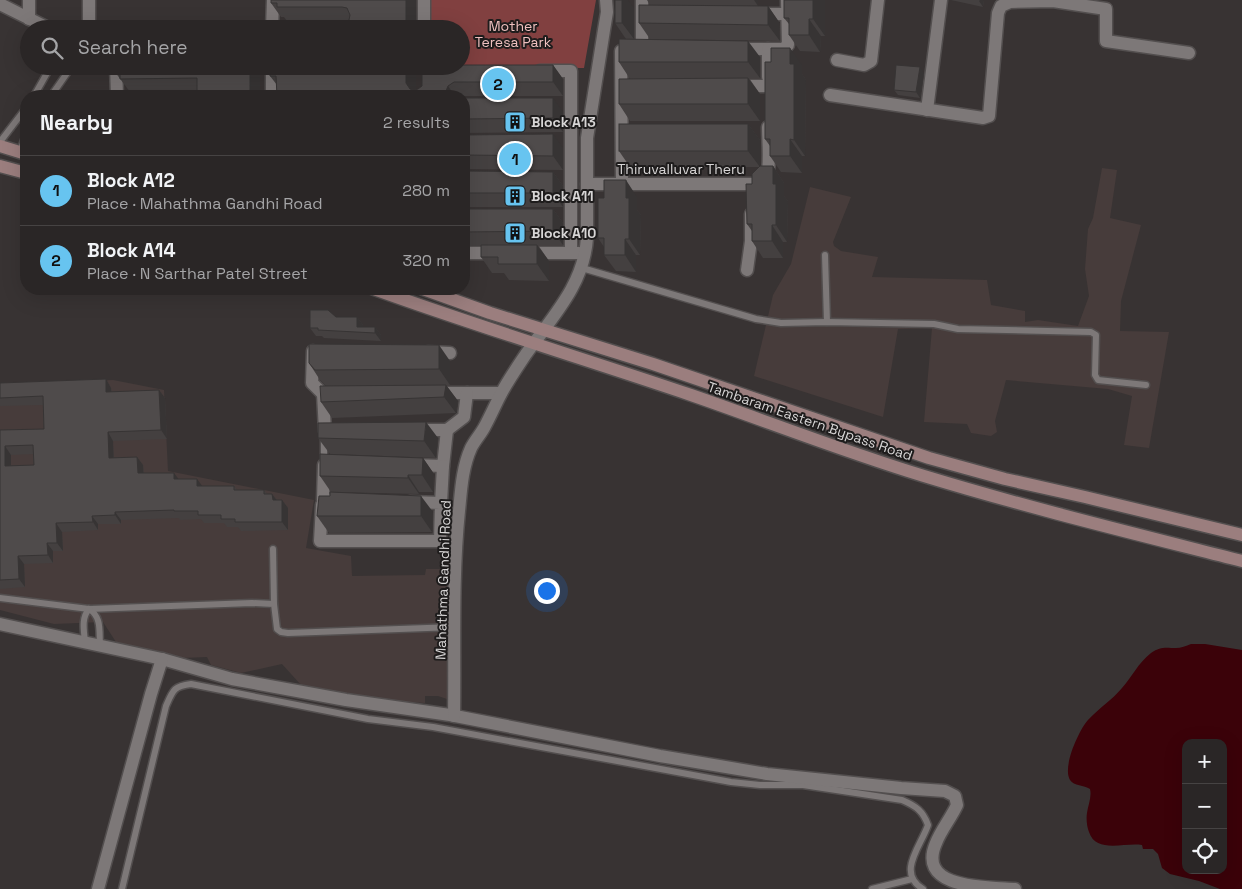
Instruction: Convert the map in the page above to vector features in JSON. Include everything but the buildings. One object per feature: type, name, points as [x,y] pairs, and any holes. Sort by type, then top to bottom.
[{"type":"main road","points":[[0,146],[20,152]]},
{"type":"main road","points":[[0,166],[20,171]]},
{"type":"main road","name":"Tambaram Eastern Bypass Road","points":[[391,295],[923,476],[1080,520],[1242,561]]},
{"type":"main road","name":"Tambaram Eastern Bypass Road","points":[[440,295],[490,313],[662,367],[929,458],[1005,480],[1085,497],[1242,535]]},
{"type":"street","points":[[0,4],[29,19],[29,0]]},
{"type":"street","points":[[89,0],[89,20]]},
{"type":"street","points":[[272,0],[272,20]]},
{"type":"street","points":[[424,0],[424,20]]},
{"type":"street","name":"Mahathma Gandhi Road","points":[[454,716],[456,553],[462,484],[470,450],[484,428],[501,393],[533,344],[568,296],[580,275],[586,253],[587,138],[604,30],[606,0]]},
{"type":"street","points":[[622,184],[626,87],[622,51],[623,47],[646,46],[646,13],[642,0]]},
{"type":"street","points":[[729,48],[783,49],[788,44],[787,0]]},
{"type":"street","points":[[837,60],[864,65],[871,61],[878,0]]},
{"type":"street","points":[[927,110],[941,0]]},
{"type":"street","points":[[830,95],[983,118],[989,116],[998,13],[1001,6],[1010,2],[1053,1],[1106,9],[1106,40],[1189,53]]},
{"type":"street","points":[[748,14],[787,14]]},
{"type":"street","points":[[729,86],[768,91],[768,49]]},
{"type":"street","points":[[532,71],[571,71],[566,104],[566,215],[571,253]]},
{"type":"street","points":[[116,75],[117,90]]},
{"type":"street","points":[[272,75],[272,90]]},
{"type":"street","name":"Thiruvalluvar Theru","points":[[587,184],[622,184],[749,193],[765,180],[768,170],[768,114]]},
{"type":"street","points":[[747,270],[751,241],[752,211],[749,193]]},
{"type":"street","points":[[470,252],[586,253]]},
{"type":"street","points":[[323,347],[314,346],[312,383],[323,394],[324,431],[343,431]]},
{"type":"street","points":[[411,351],[450,353]]},
{"type":"street","points":[[400,430],[446,430],[464,417],[467,393]]},
{"type":"street","points":[[419,394],[501,393]]},
{"type":"street","points":[[323,394],[342,394]]},
{"type":"street","points":[[329,462],[323,500],[320,540],[440,541],[446,430]]},
{"type":"street","points":[[404,465],[444,466]]},
{"type":"street","points":[[323,500],[352,501]]},
{"type":"street","points":[[402,502],[441,503]]},
{"type":"street","points":[[0,624],[162,659],[232,680],[454,716],[660,756],[767,774],[944,791],[955,796],[957,806],[936,842],[932,862],[935,872],[942,878],[958,885],[1015,889]]},
{"type":"street","points":[[98,889],[162,659]]},
{"type":"lane","points":[[37,90],[46,75]]},
{"type":"lane","points":[[54,90],[65,75]]},
{"type":"lane","points":[[0,142],[20,116]]},
{"type":"lane","points":[[825,255],[827,322]]},
{"type":"lane","points":[[582,268],[756,319],[781,323],[934,324],[958,329],[1091,332],[1096,335],[1095,375],[1098,380],[1146,385]]},
{"type":"lane","points":[[324,431],[329,462]]},
{"type":"lane","points":[[273,549],[274,604],[277,629],[281,632],[455,627]]},
{"type":"lane","points":[[0,598],[89,609],[252,603],[274,604]]},
{"type":"lane","points":[[85,642],[84,620],[85,614],[89,609]]},
{"type":"lane","points":[[89,609],[96,613],[98,619],[100,646]]},
{"type":"lane","points":[[122,889],[166,706],[172,692],[179,686],[191,684],[368,719],[433,727],[731,782],[760,785],[803,785],[902,800],[916,806],[925,815],[928,825],[910,865],[912,879],[923,889]]},
{"type":"lane","points":[[872,889],[912,879]]},
{"type":"shaded area","points":[[1102,168],[1117,170],[1110,218],[1141,225],[1121,301],[1120,331],[1169,332],[1149,448],[1124,445],[1132,396],[1108,389],[1006,380],[995,421],[997,432],[991,436],[971,433],[967,424],[924,422],[932,328],[898,329],[883,417],[754,376],[773,295],[791,264],[810,187],[851,197],[833,242],[834,246],[841,251],[878,257],[872,277],[987,280],[991,305],[1025,311],[1025,322],[1038,320],[1078,326],[1089,296],[1085,269],[1088,229],[1093,218]]},
{"type":"shaded area","points":[[113,380],[164,390],[168,471],[314,500],[306,548],[351,556],[352,576],[425,575],[426,569],[447,569],[447,699],[438,696],[425,696],[425,703],[390,701],[301,685],[282,664],[241,673],[211,665],[207,657],[183,658],[116,642],[103,622],[54,624],[0,610],[0,384]]},
{"type":"shaded area","points":[[1191,644],[1205,644],[1242,650],[1242,889],[1220,889],[1199,881],[1170,874],[1162,868],[1158,854],[1153,849],[1143,849],[1142,845],[1112,846],[1098,843],[1093,839],[1087,825],[1090,789],[1072,782],[1068,774],[1070,758],[1076,740],[1088,720],[1126,684],[1142,661],[1151,653],[1158,649],[1180,648]]},
{"type":"green space","name":"Mother Teresa Park","points":[[431,0],[596,0],[584,68],[470,67],[470,20],[431,20]]},
{"type":"place","name":"Block A14","points":[[498,84]]},
{"type":"place","name":"Block A13","points":[[515,122]]},
{"type":"place","name":"Block A12","points":[[515,159]]},
{"type":"place","name":"Block A11","points":[[515,196]]},
{"type":"place","name":"Block A10","points":[[515,233]]}]
